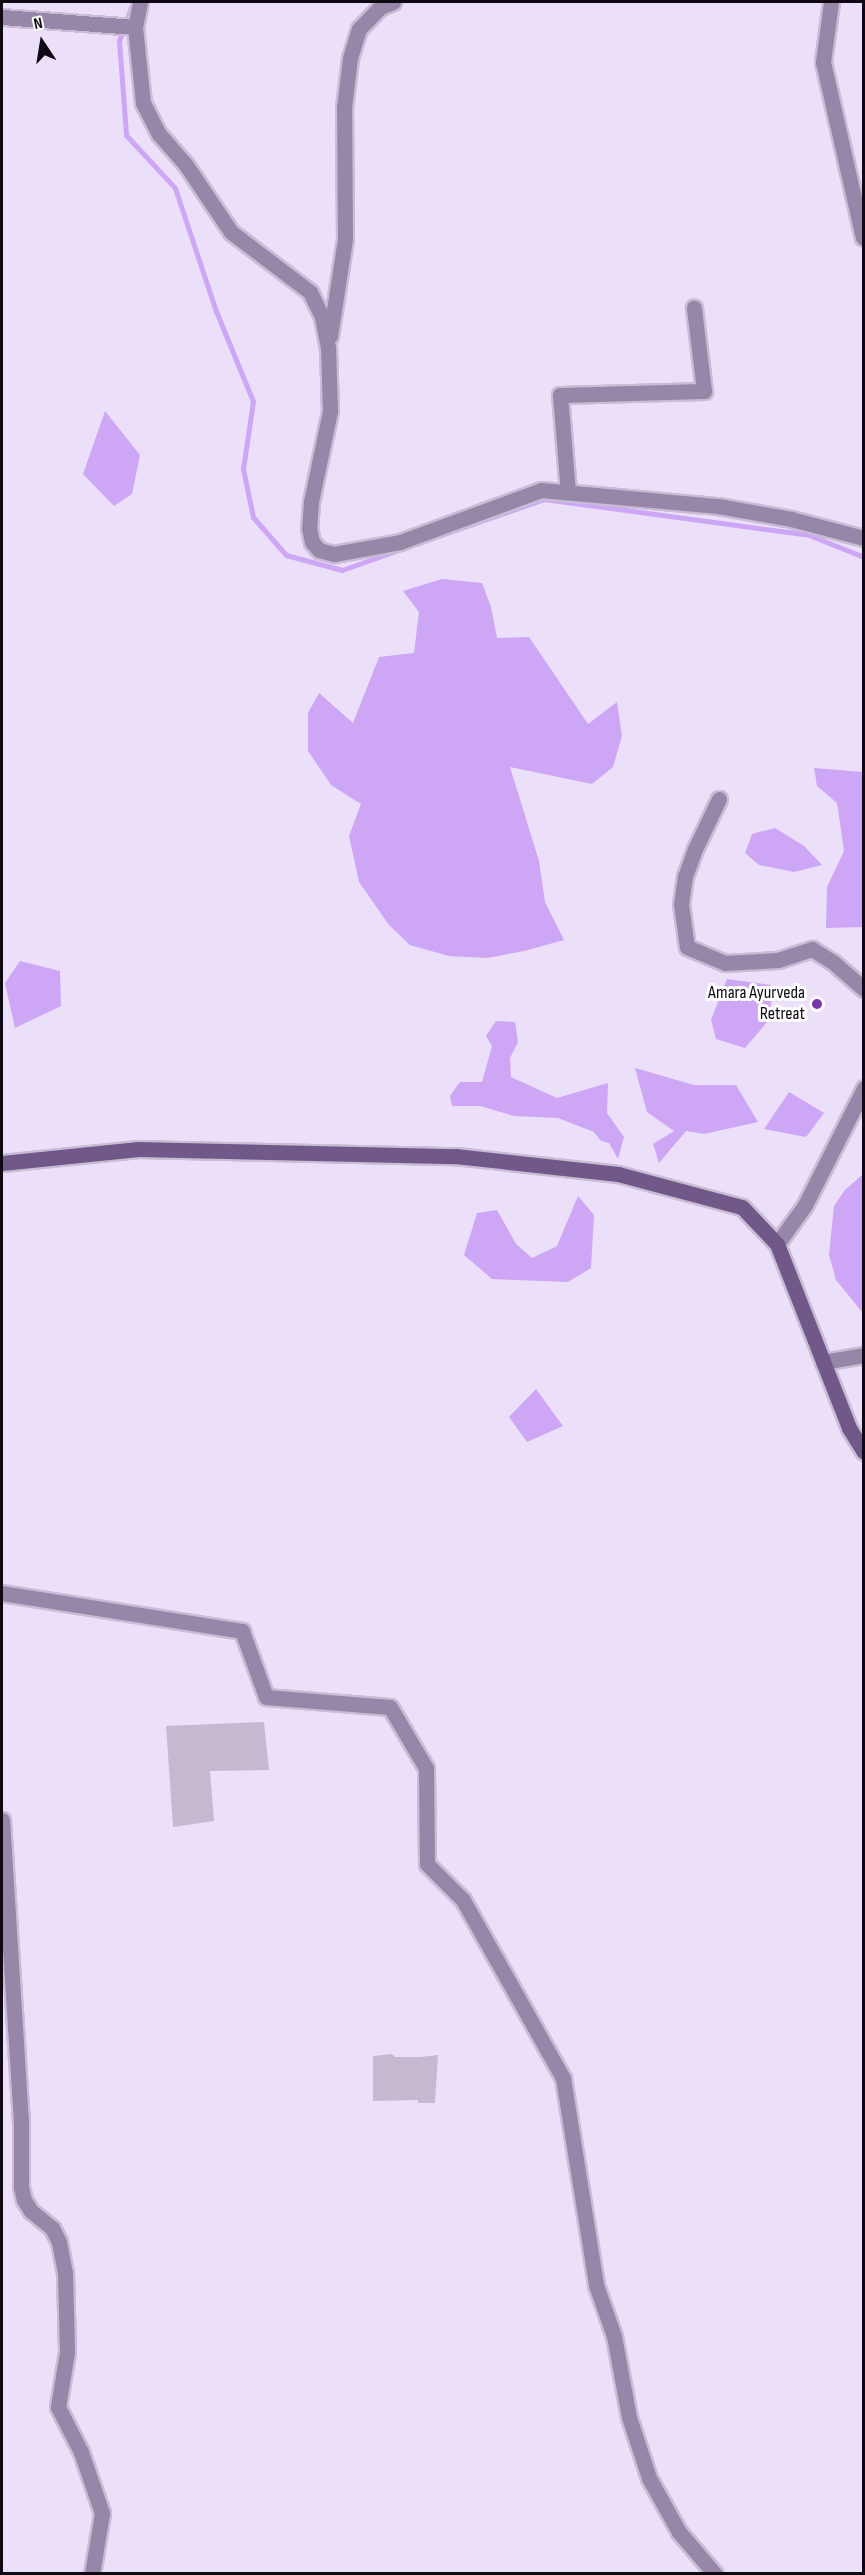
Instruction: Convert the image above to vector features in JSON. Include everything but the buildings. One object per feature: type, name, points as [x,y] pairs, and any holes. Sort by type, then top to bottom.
[{"type":"street","points":[[141,2],[135,27],[143,103],[159,134],[186,165],[231,232],[310,292],[322,318],[328,347],[330,411],[311,502],[309,528],[312,542],[319,550],[334,554],[400,542],[471,518],[541,490],[658,503],[718,506],[791,519],[864,538]]},
{"type":"street","points":[[328,347],[345,239],[344,108],[350,58],[359,29],[380,8],[393,2]]},
{"type":"street","points":[[831,2],[823,62],[863,238]]},
{"type":"street","points":[[2,17],[135,27]]},
{"type":"street","points":[[568,492],[560,395],[704,390],[694,308]]},
{"type":"street","points":[[719,799],[685,876],[681,904],[687,947],[726,963],[762,963],[812,949],[834,963],[864,989]]},
{"type":"street","points":[[777,1244],[805,1205],[864,1088]]},
{"type":"street","points":[[2,1163],[138,1149],[454,1156],[618,1174],[742,1207],[777,1244],[849,1428],[864,1452]]},
{"type":"street","points":[[823,1362],[864,1355]]},
{"type":"street","points":[[2,1593],[242,1631],[266,1697],[390,1707],[426,1768],[427,1864],[462,1900],[562,2078],[596,2284],[614,2336],[629,2417],[649,2478],[679,2532],[714,2574]]},
{"type":"street","points":[[2,1820],[20,2109],[21,2187],[24,2200],[31,2211],[52,2228],[59,2242],[65,2273],[67,2352],[58,2407],[81,2452],[102,2513],[92,2574]]},
{"type":"shaded area","points":[[105,411],[140,455],[132,494],[114,506],[83,474]]},
{"type":"shaded area","points":[[442,579],[482,583],[491,607],[497,638],[529,637],[588,724],[617,702],[622,736],[613,767],[592,784],[510,767],[539,861],[545,902],[564,940],[487,958],[449,956],[410,945],[389,925],[359,882],[349,836],[361,804],[331,785],[308,751],[308,713],[319,693],[353,723],[379,657],[414,653],[419,612],[403,591]]},
{"type":"shaded area","points":[[814,768],[863,772],[863,927],[826,928],[827,887],[844,851],[837,803],[817,786]]},
{"type":"shaded area","points":[[775,828],[804,846],[822,865],[794,872],[759,865],[745,853],[752,834]]},
{"type":"shaded area","points":[[20,961],[60,971],[61,1006],[15,1028],[5,983]]},
{"type":"shaded area","points":[[727,979],[771,985],[772,998],[768,1021],[745,1048],[716,1039],[711,1020]]},
{"type":"shaded area","points":[[496,1021],[515,1022],[518,1042],[510,1058],[511,1077],[557,1098],[608,1083],[607,1113],[624,1137],[618,1159],[609,1143],[601,1141],[594,1132],[558,1118],[514,1116],[480,1106],[452,1106],[450,1096],[460,1082],[482,1082],[492,1046],[486,1036]]},
{"type":"shaded area","points":[[635,1068],[694,1085],[736,1085],[758,1122],[704,1134],[686,1131],[659,1163],[653,1144],[674,1131],[647,1112]]},
{"type":"shaded area","points":[[789,1092],[824,1113],[806,1137],[764,1129]]},
{"type":"shaded area","points":[[863,1174],[863,1313],[836,1280],[829,1255],[834,1206],[845,1190]]},
{"type":"shaded area","points":[[578,1196],[594,1215],[591,1268],[568,1282],[492,1279],[464,1255],[477,1213],[497,1210],[516,1244],[532,1258],[557,1246]]},
{"type":"shaded area","points":[[536,1389],[563,1426],[527,1442],[509,1417]]},
{"type":"waterway","points":[[133,2],[119,41],[126,135],[175,188],[216,311],[253,401],[243,469],[253,517],[286,555],[342,570],[404,548]]},
{"type":"waterway","points":[[424,541],[544,499],[809,535],[864,557]]},
{"type":"place","name":"Amara Ayurveda Retreat","points":[[817,1004]]}]
